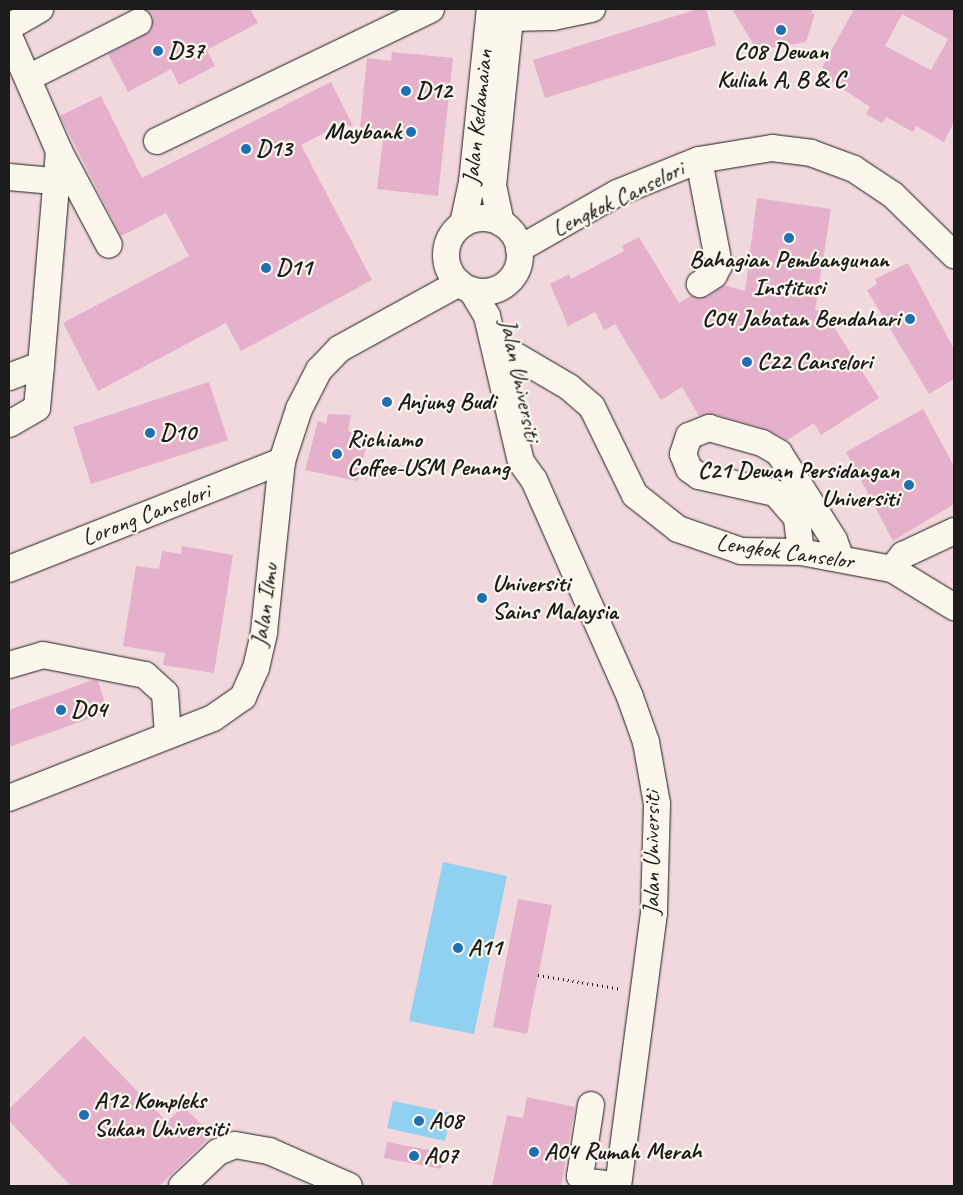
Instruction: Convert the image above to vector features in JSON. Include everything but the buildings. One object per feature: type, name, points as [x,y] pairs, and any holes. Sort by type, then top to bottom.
[{"type":"street","points":[[9,27],[40,9]]},
{"type":"street","points":[[157,141],[431,9]]},
{"type":"street","points":[[504,12],[553,17],[592,9]]},
{"type":"street","name":"Jalan Kedamaian","points":[[501,223],[493,186],[504,12]]},
{"type":"street","name":"Jalan Kedamaian","points":[[463,224],[504,12]]},
{"type":"street","points":[[28,78],[139,22]]},
{"type":"street","points":[[9,36],[59,151],[109,245]]},
{"type":"street","name":"Lengkok Canselori","points":[[519,249],[618,193],[699,160],[772,148],[811,153],[854,169],[893,195],[954,255]]},
{"type":"street","points":[[9,424],[37,408],[53,181],[59,151]]},
{"type":"street","points":[[699,160],[719,265],[714,275],[700,284]]},
{"type":"street","points":[[9,177],[53,181]]},
{"type":"street","points":[[488,218],[501,223],[519,249],[510,280],[500,288],[459,278],[449,240],[463,224],[488,218]]},
{"type":"street","name":"Jalan Ilmu","points":[[9,798],[213,718],[244,697],[256,668],[282,461],[299,409],[319,370],[339,349],[459,278]]},
{"type":"street","name":"Jalan Universiti","points":[[459,278],[488,316],[522,462],[534,480],[646,742],[657,804],[654,913],[642,992],[618,1185]]},
{"type":"street","name":"Jalan Universiti","points":[[510,280],[505,297],[511,353],[538,463],[534,480]]},
{"type":"street","name":"Lengkok Canselor","points":[[511,353],[569,387],[592,407],[635,495],[678,530],[741,551],[801,552],[892,569],[954,607]]},
{"type":"street","points":[[9,377],[41,364]]},
{"type":"street","points":[[801,552],[797,518],[775,493],[699,476],[686,465],[683,449],[695,431],[708,428],[762,443],[785,460],[841,559]]},
{"type":"street","points":[[775,493],[785,460]]},
{"type":"street","name":"Lorong Canselori","points":[[9,569],[282,461]]},
{"type":"street","points":[[892,569],[902,555],[954,531]]},
{"type":"street","points":[[9,665],[43,655],[145,674],[165,693],[168,735]]},
{"type":"street","points":[[591,1105],[580,1176],[587,1182],[618,1185]]},
{"type":"street","points":[[182,1186],[218,1152],[235,1145],[269,1151],[349,1186]]},
{"type":"path","points":[[538,976],[642,992]]},
{"type":"shaded area","name":"Universiti Sains Malaysia","points":[[9,9],[954,9],[954,1186],[9,1186]]},
{"type":"water","name":"A11","points":[[443,862],[507,876],[474,1034],[409,1021]]},
{"type":"water","name":"A08","points":[[393,1101],[451,1113],[445,1141],[387,1128]]},
{"type":"place","name":"C08 Dewan Kuliah A, B & C","points":[[781,30]]},
{"type":"place","name":"D37","points":[[158,51]]},
{"type":"place","name":"D12","points":[[406,91]]},
{"type":"place","name":"Maybank","points":[[411,132]]},
{"type":"place","name":"D13","points":[[246,149]]},
{"type":"place","name":"Bahagian Pembangunan Institusi","points":[[789,238]]},
{"type":"place","name":"D11","points":[[266,268]]},
{"type":"place","name":"C04 Jabatan Bendahari","points":[[910,319]]},
{"type":"place","name":"C22 Canselori","points":[[747,362]]},
{"type":"place","name":"Anjung Budi","points":[[387,402]]},
{"type":"place","name":"D10","points":[[150,433]]},
{"type":"place","name":"Richiamo Coffee-USM Penang","points":[[337,454]]},
{"type":"place","name":"C21 Dewan Persidangan Universiti","points":[[909,485]]},
{"type":"place","name":"Universiti Sains Malaysia","points":[[482,598]]},
{"type":"place","name":"D04","points":[[61,710]]},
{"type":"place","name":"A11","points":[[458,948]]},
{"type":"place","name":"A12 Kompleks Sukan Universiti","points":[[84,1115]]},
{"type":"place","name":"A08","points":[[419,1121]]},
{"type":"place","name":"A04 Rumah Merah","points":[[534,1152]]},
{"type":"place","name":"A07","points":[[414,1156]]}]
